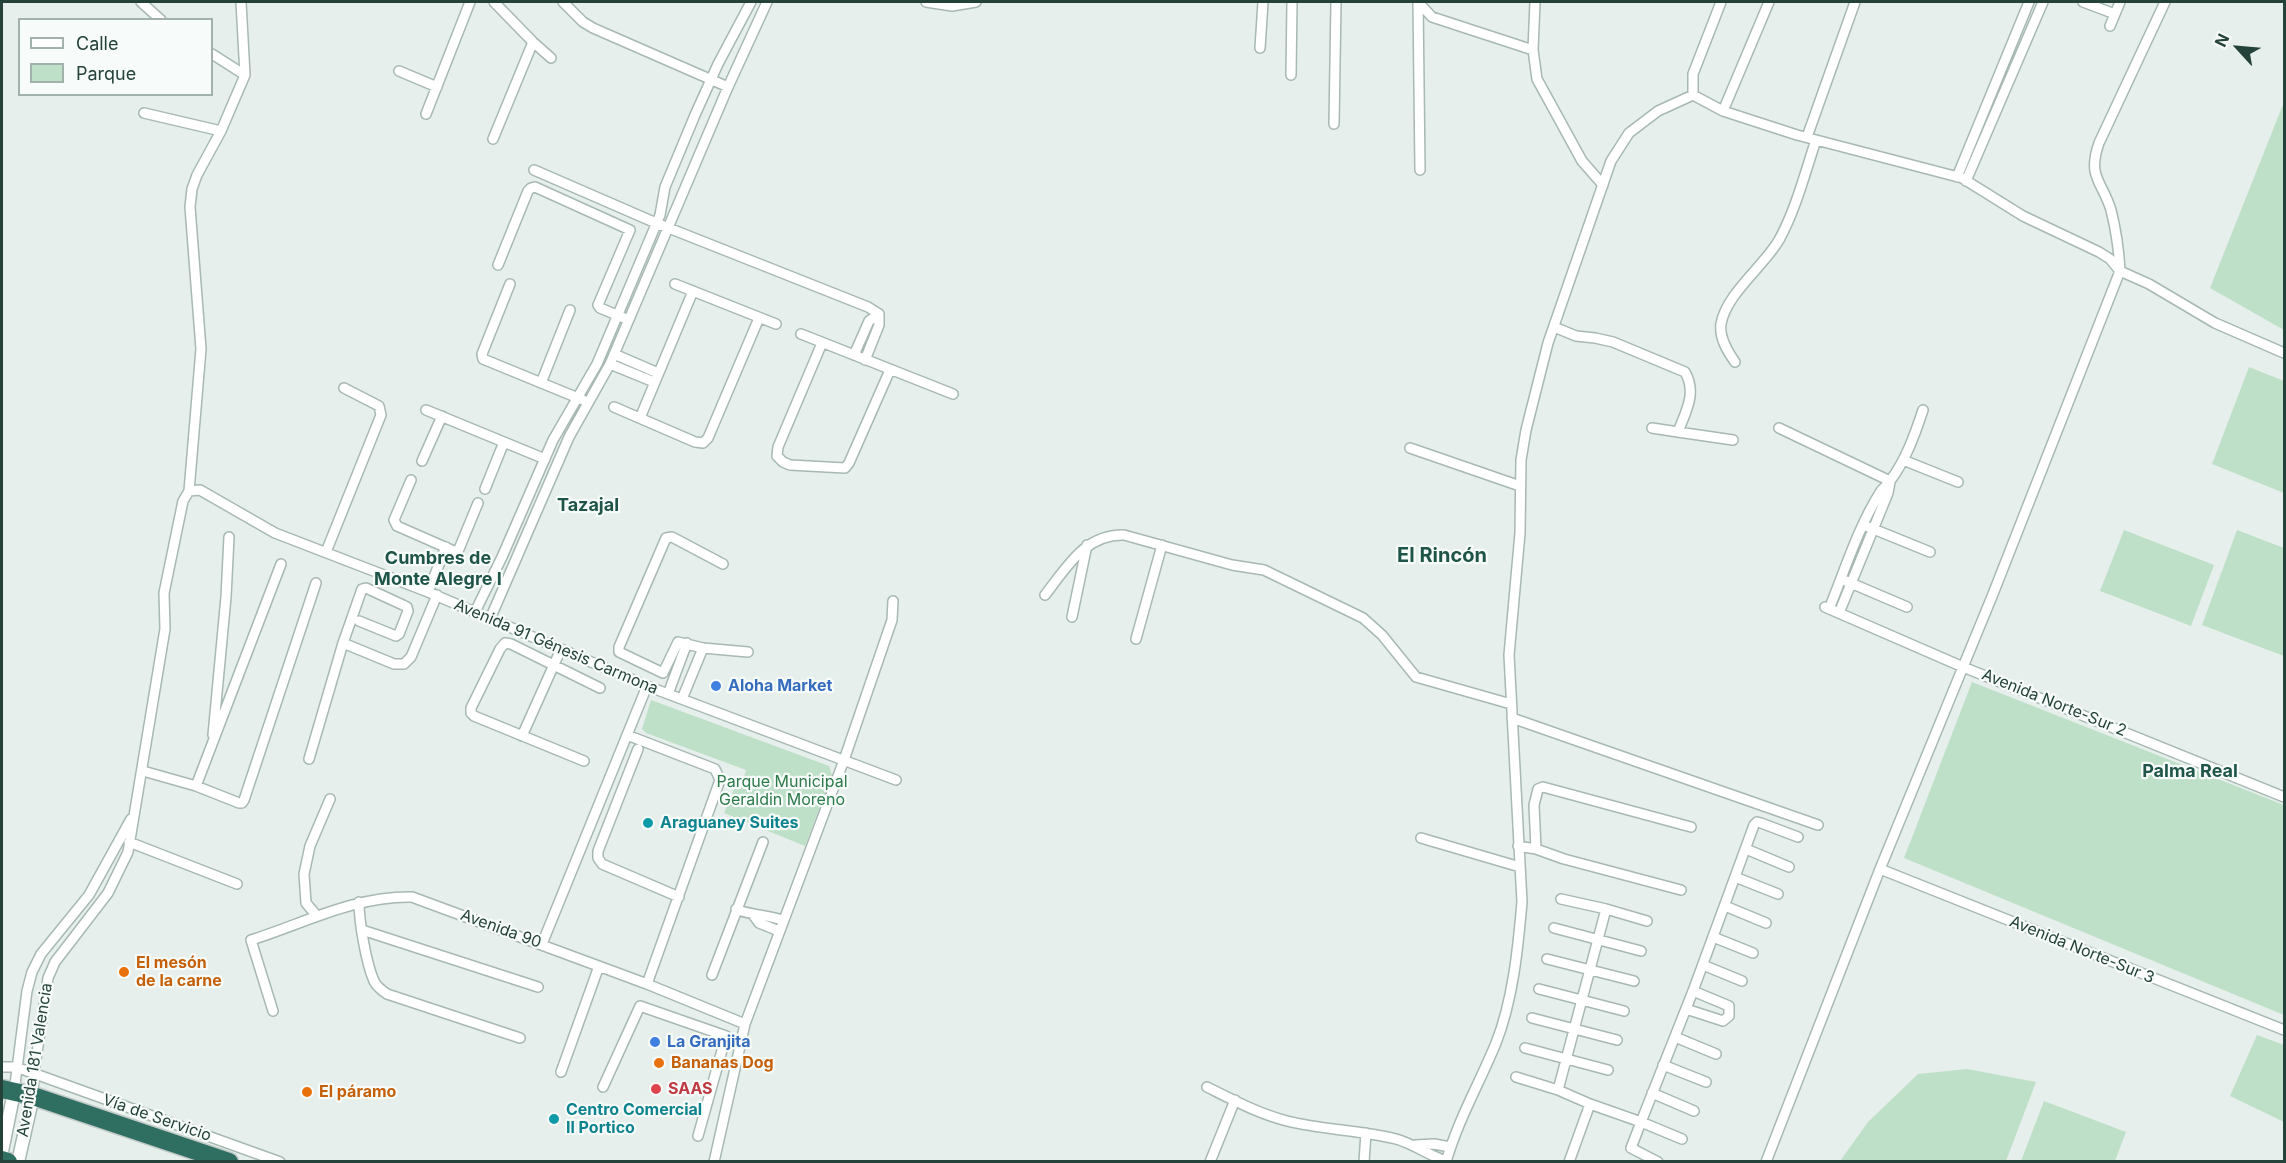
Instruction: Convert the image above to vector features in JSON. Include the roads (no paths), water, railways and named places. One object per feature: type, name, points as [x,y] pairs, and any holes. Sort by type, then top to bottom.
[{"type":"highway","points":[[8,1090],[33,1096],[229,1161]]},
{"type":"highway","points":[[2,1160],[8,1161]]},
{"type":"street","points":[[141,2],[159,18]]},
{"type":"street","points":[[134,814],[165,629],[164,593],[183,501],[189,491],[201,349],[190,207],[192,189],[221,131],[245,75],[241,2]]},
{"type":"street","points":[[426,114],[470,2]]},
{"type":"street","points":[[494,2],[551,58]]},
{"type":"street","points":[[563,2],[593,28],[728,87]]},
{"type":"street","points":[[475,612],[559,429],[597,364],[660,214],[665,187],[711,79],[751,2]]},
{"type":"street","points":[[490,619],[569,437],[610,364],[728,87],[768,2]]},
{"type":"street","points":[[926,2],[952,6],[976,2]]},
{"type":"street","points":[[1260,48],[1263,2]]},
{"type":"street","points":[[1291,75],[1292,2]]},
{"type":"street","points":[[1334,124],[1335,2]]},
{"type":"street","points":[[1418,2],[1424,11],[1435,18],[1533,50]]},
{"type":"street","points":[[1418,2],[1420,170]]},
{"type":"street","points":[[1535,2],[1534,70],[1540,86],[1582,161],[1603,185]]},
{"type":"street","points":[[1693,95],[1694,74],[1721,2]]},
{"type":"street","points":[[1723,111],[1769,2]]},
{"type":"street","points":[[1735,363],[1726,349],[1721,327],[1722,319],[1736,295],[1779,240],[1796,202],[1812,139],[1855,2]]},
{"type":"street","points":[[1957,177],[2029,2]]},
{"type":"street","points":[[1966,181],[2043,2]]},
{"type":"street","points":[[2083,2],[2115,14]]},
{"type":"street","points":[[2110,26],[2120,2]]},
{"type":"street","points":[[1767,1161],[1880,869],[2120,271],[2113,219],[2094,169],[2094,157],[2098,143],[2165,2]]},
{"type":"street","points":[[1418,36],[1426,23],[1435,18]]},
{"type":"street","points":[[493,138],[533,42]]},
{"type":"street","points":[[213,55],[245,75]]},
{"type":"street","points":[[399,71],[437,87]]},
{"type":"street","points":[[1693,95],[1723,111],[1812,139],[1957,177],[2023,216],[2098,252],[2110,259],[2120,271],[2149,284],[2215,323],[2284,352]]},
{"type":"street","points":[[1415,1145],[1429,1155],[1446,1161],[1497,1041],[1514,976],[1522,902],[1509,655],[1518,556],[1521,460],[1526,430],[1554,327],[1611,161],[1629,133],[1658,111],[1693,95]]},
{"type":"street","points":[[144,113],[221,131]]},
{"type":"street","points":[[534,170],[656,223],[868,307],[879,314]]},
{"type":"street","points":[[498,265],[528,191],[535,188],[630,230],[598,305],[628,320]]},
{"type":"street","points":[[510,284],[482,354],[483,359],[589,403]]},
{"type":"street","points":[[675,284],[776,324]]},
{"type":"street","points":[[640,418],[693,291]]},
{"type":"street","points":[[541,383],[570,310]]},
{"type":"street","points":[[854,355],[869,321],[879,314]]},
{"type":"street","points":[[865,360],[879,325],[879,314]]},
{"type":"street","points":[[614,407],[695,442],[703,442],[708,438],[759,318]]},
{"type":"street","points":[[1554,327],[1576,336],[1612,342],[1685,372],[1691,389],[1691,399],[1678,432]]},
{"type":"street","points":[[801,334],[953,394]]},
{"type":"street","points":[[822,343],[778,447],[777,456],[790,465],[845,468],[890,370]]},
{"type":"street","points":[[614,354],[656,377]]},
{"type":"street","points":[[610,364],[656,377]]},
{"type":"street","points":[[326,552],[381,415],[379,406],[344,388]]},
{"type":"street","points":[[426,410],[545,459]]},
{"type":"street","points":[[1839,614],[1846,580],[1868,526],[1888,493],[1890,481],[1903,460],[1923,410]]},
{"type":"street","points":[[422,461],[442,416]]},
{"type":"street","points":[[1652,428],[1733,440]]},
{"type":"street","points":[[1779,428],[1890,481]]},
{"type":"street","points":[[485,489],[504,442]]},
{"type":"street","points":[[1410,448],[1520,486]]},
{"type":"street","points":[[1903,460],[1958,482]]},
{"type":"street","points":[[411,480],[394,520],[397,526],[457,551],[478,503]]},
{"type":"street","name":"Avenida 91 Génesis Carmona","points":[[189,491],[200,490],[274,533],[432,593],[647,686],[896,780]]},
{"type":"street","points":[[1868,526],[1930,552]]},
{"type":"street","points":[[1046,595],[1075,556],[1087,545],[1112,534],[1124,535],[1232,565],[1264,570],[1363,618],[1382,635],[1416,676],[1511,704]]},
{"type":"street","points":[[212,747],[228,575],[229,537]]},
{"type":"street","points":[[723,564],[672,537],[666,538],[619,647],[619,652],[663,673],[678,642],[703,648],[748,652]]},
{"type":"street","points":[[1072,617],[1087,545]]},
{"type":"street","points":[[1136,639],[1162,545]]},
{"type":"street","points":[[309,759],[343,643],[394,664],[404,664],[411,657],[446,547]]},
{"type":"street","points":[[196,786],[281,564]]},
{"type":"street","points":[[1846,580],[1907,607]]},
{"type":"street","name":"Avenida Norte-Sur 2","points":[[1846,580],[1827,608],[1963,667],[2284,797]]},
{"type":"street","points":[[143,771],[196,786],[242,803],[316,583]]},
{"type":"street","points":[[343,643],[362,589],[366,588],[403,605],[408,611],[396,636],[359,621]]},
{"type":"street","points":[[714,1161],[745,1024],[782,920],[844,760],[892,620],[893,601]]},
{"type":"street","points":[[584,761],[474,716],[471,708],[505,643],[600,688]]},
{"type":"street","points":[[668,694],[687,643]]},
{"type":"street","points":[[682,699],[703,648]]},
{"type":"street","points":[[522,736],[561,649]]},
{"type":"street","points":[[542,944],[647,686]]},
{"type":"street","points":[[1512,718],[1818,825]]},
{"type":"street","points":[[627,735],[716,769],[720,780],[647,984]]},
{"type":"street","points":[[638,749],[598,851],[598,858],[602,864],[679,897]]},
{"type":"street","points":[[1536,849],[1534,805],[1538,789],[1543,786],[1690,827]]},
{"type":"street","points":[[317,916],[306,903],[304,874],[310,846],[330,799]]},
{"type":"street","name":"Avenida 181 Valencia","points":[[18,1161],[33,1096],[34,1073],[48,978],[55,962],[108,893],[128,852],[134,814]]},
{"type":"street","name":"Avenida 181 Valencia","points":[[2,1151],[8,1090],[16,1067],[32,972],[41,954],[89,895],[134,814]]},
{"type":"street","points":[[1658,1161],[1630,1148],[1757,822],[1798,837]]},
{"type":"street","points":[[1421,838],[1520,867]]},
{"type":"street","points":[[129,842],[237,884]]},
{"type":"street","points":[[712,975],[763,842]]},
{"type":"street","points":[[1518,846],[1536,849],[1564,859],[1680,890]]},
{"type":"street","points":[[1746,849],[1789,867]]},
{"type":"street","name":"Avenida Norte-Sur 3","points":[[1880,869],[2284,1030]]},
{"type":"street","points":[[1735,877],[1778,894]]},
{"type":"street","name":"Avenida 90","points":[[273,1011],[251,940],[359,902],[412,897],[647,984],[745,1024]]},
{"type":"street","points":[[1561,899],[1647,921]]},
{"type":"street","points":[[359,902],[362,930],[374,980],[379,988],[387,994],[519,1038]]},
{"type":"street","points":[[1725,906],[1766,923]]},
{"type":"street","points":[[736,909],[753,916],[759,923],[779,931]]},
{"type":"street","points":[[1558,1090],[1606,909]]},
{"type":"street","points":[[753,916],[761,914],[782,920]]},
{"type":"street","points":[[1554,928],[1641,951]]},
{"type":"street","points":[[362,930],[538,987]]},
{"type":"street","points":[[1713,937],[1753,953]]},
{"type":"street","points":[[1547,959],[1634,981]]},
{"type":"street","points":[[1703,964],[1742,981]]},
{"type":"street","points":[[561,1072],[599,966]]},
{"type":"street","points":[[32,972],[48,978]]},
{"type":"street","points":[[1539,989],[1623,1011]]},
{"type":"street","points":[[1686,1009],[1723,1021],[1729,1016],[1729,1006],[1693,991]]},
{"type":"street","points":[[603,1087],[640,1006],[726,1036],[698,1136]]},
{"type":"street","points":[[1532,1018],[1617,1040]]},
{"type":"street","points":[[1675,1037],[1716,1054]]},
{"type":"street","points":[[723,1045],[740,1049]]},
{"type":"street","points":[[1525,1048],[1608,1070]]},
{"type":"street","points":[[1663,1065],[1706,1082]]},
{"type":"street","name":"Vía de Servicio","points":[[2,1067],[16,1067],[34,1073],[280,1161]]},
{"type":"street","points":[[1516,1077],[1558,1090],[1682,1139]]},
{"type":"street","points":[[1207,1087],[1268,1116],[1288,1122],[1366,1133],[1415,1145],[1434,1144],[1450,1147]]},
{"type":"street","points":[[1652,1093],[1694,1111]]},
{"type":"street","points":[[1210,1161],[1234,1100]]},
{"type":"street","points":[[1569,1161],[1590,1104]]},
{"type":"street","points":[[1364,1161],[1366,1133]]},
{"type":"place","name":"Aloha Market","points":[[716,686]]},
{"type":"place","name":"Araguaney Suites","points":[[648,823]]},
{"type":"place","name":"El mesón de la carne","points":[[124,972]]},
{"type":"place","name":"La Granjita","points":[[655,1042]]},
{"type":"place","name":"Bananas Dog","points":[[659,1063]]},
{"type":"place","name":"SAAS","points":[[656,1089]]},
{"type":"place","name":"El páramo","points":[[307,1092]]},
{"type":"place","name":"Centro Comercial Il Portico","points":[[554,1119]]},
{"type":"district","name":"Tazajal","points":[[588,506]]},
{"type":"district","name":"El Rincón","points":[[1442,556]]},
{"type":"district","name":"Cumbres de Monte Alegre I","points":[[438,569]]},
{"type":"district","name":"Palma Real","points":[[2190,772]]},
{"type":"park label","name":"Parque Municipal Geraldin Moreno","points":[[782,791]]}]
